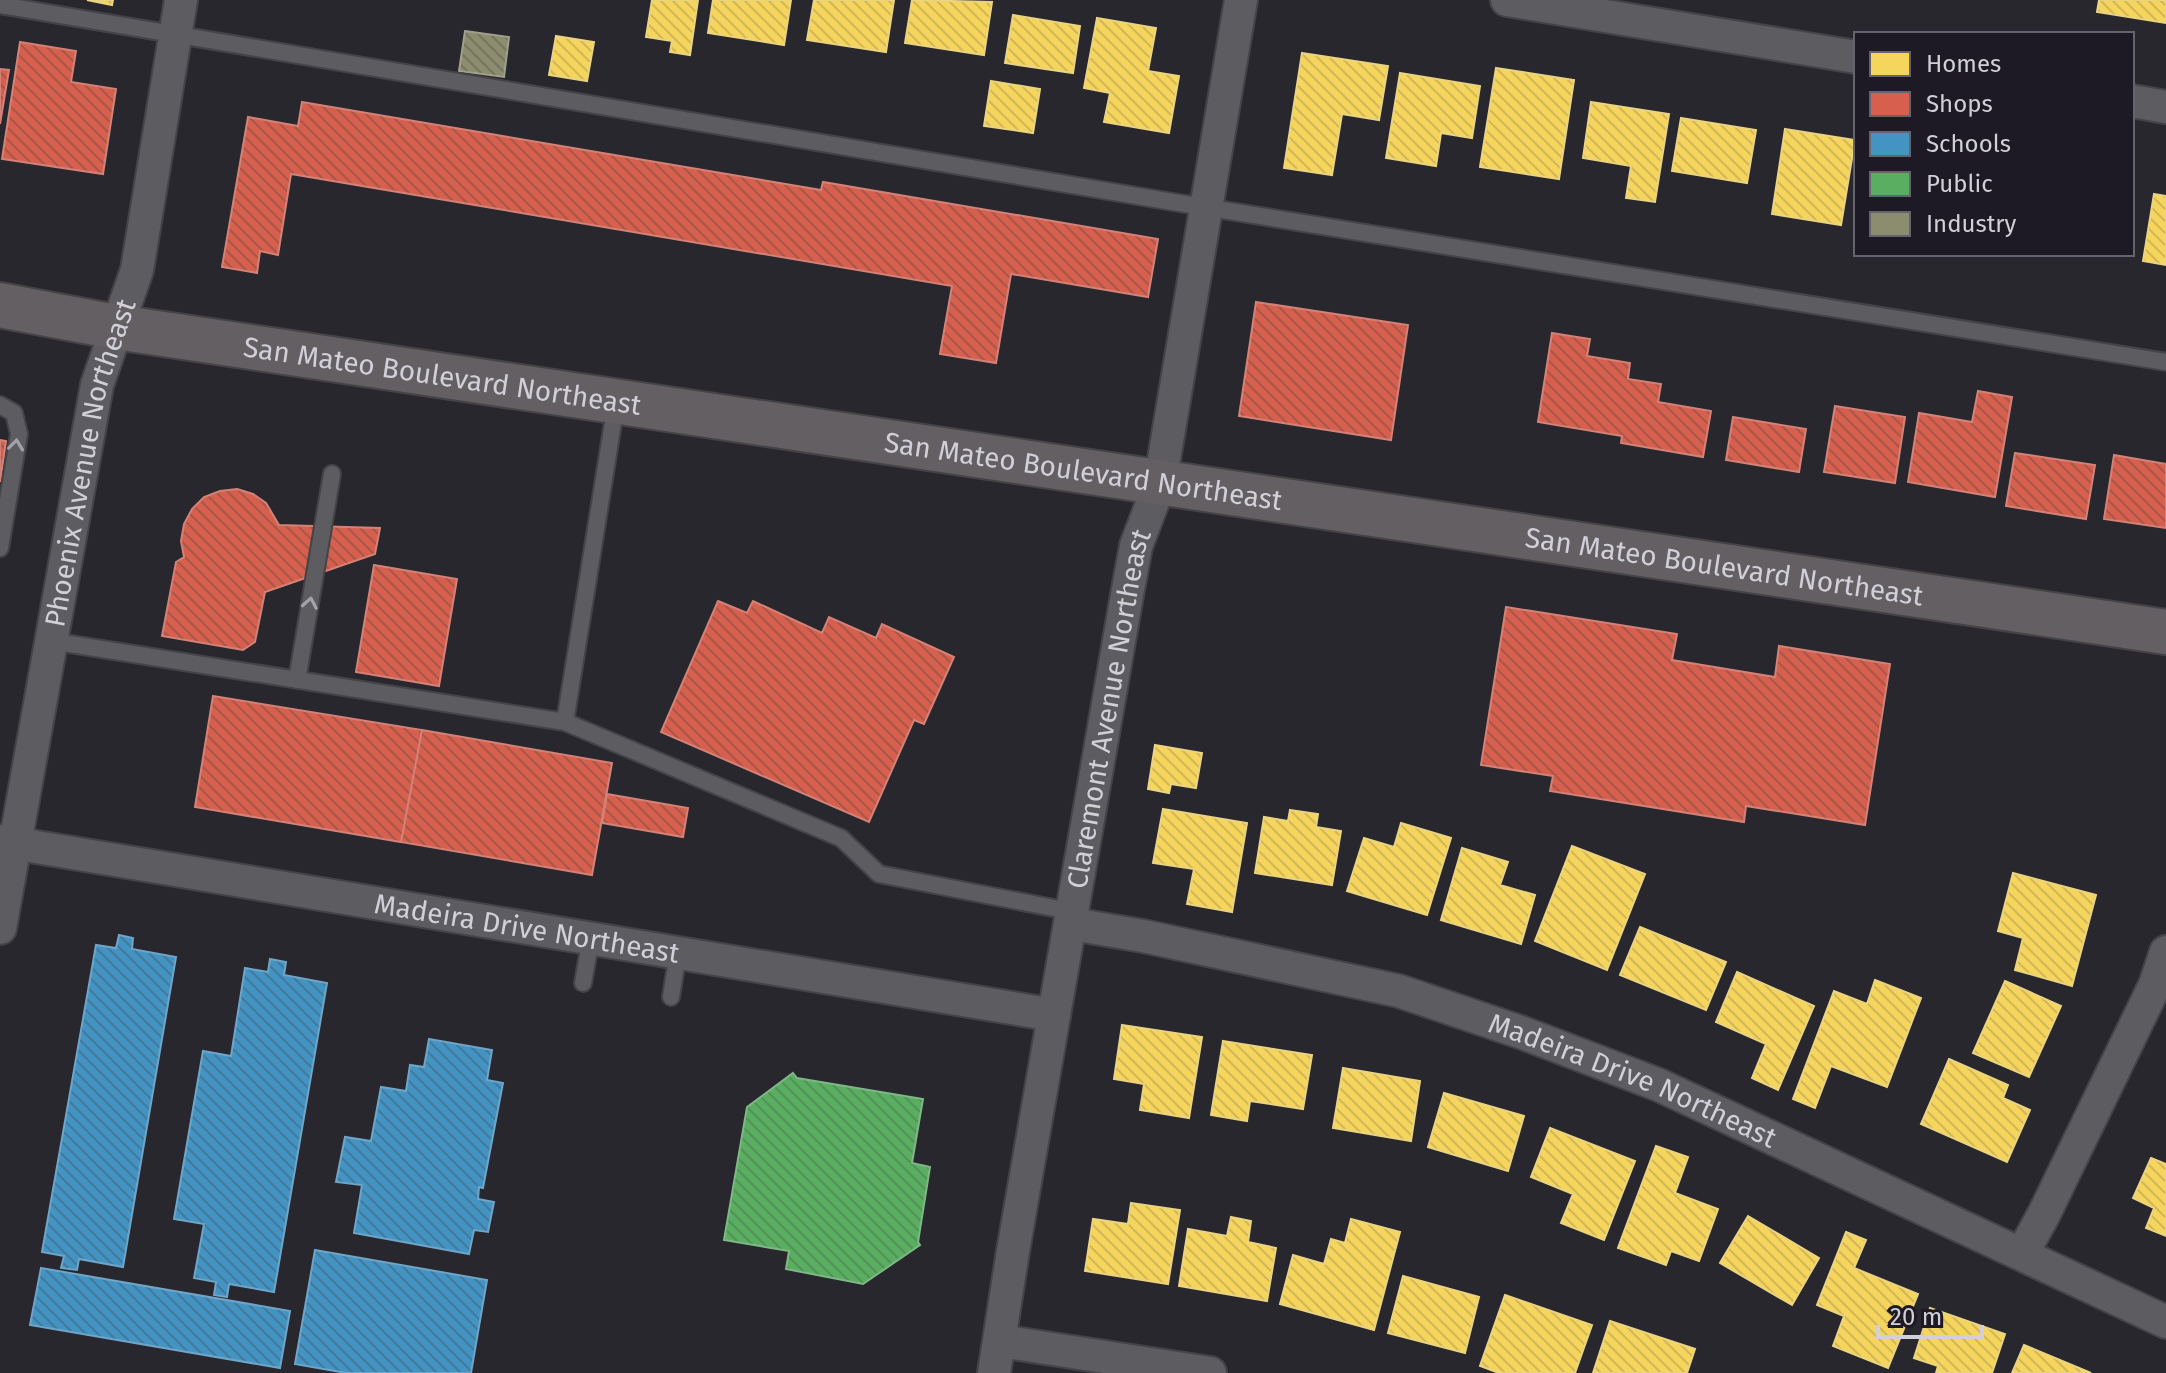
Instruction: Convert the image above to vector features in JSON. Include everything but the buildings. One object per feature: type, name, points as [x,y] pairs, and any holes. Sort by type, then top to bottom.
[{"type":"main road","name":"San Mateo Boulevard Northeast","points":[[0,305],[116,327],[2166,632]]},
{"type":"street","name":"Phoenix Avenue Northeast","points":[[0,928],[8,842],[51,641],[97,385],[137,270],[181,0]]},
{"type":"street","name":"Claremont Avenue Northeast","points":[[994,1373],[1136,546],[1160,483],[1241,0]]},
{"type":"street","points":[[1507,0],[1854,57]]},
{"type":"street","points":[[2134,101],[2166,107]]},
{"type":"street","name":"Madeira Drive Northeast","points":[[8,842],[1054,1015]]},
{"type":"street","name":"Madeira Drive Northeast","points":[[1073,918],[1399,991],[1523,1033],[1659,1085],[2166,1322]]},
{"type":"street","points":[[2022,1254],[2148,999],[2166,952]]},
{"type":"street","points":[[1000,1341],[1210,1373]]},
{"type":"lane","points":[[0,5],[2166,362]]},
{"type":"lane","points":[[565,722],[616,402]]},
{"type":"lane","points":[[0,405],[14,413],[19,434],[0,548]]},
{"type":"lane","points":[[297,680],[332,474]]},
{"type":"lane","points":[[51,641],[565,722],[841,838],[879,874],[1073,918]]},
{"type":"lane","points":[[583,983],[591,938]]},
{"type":"lane","points":[[671,997],[678,953]]}]
